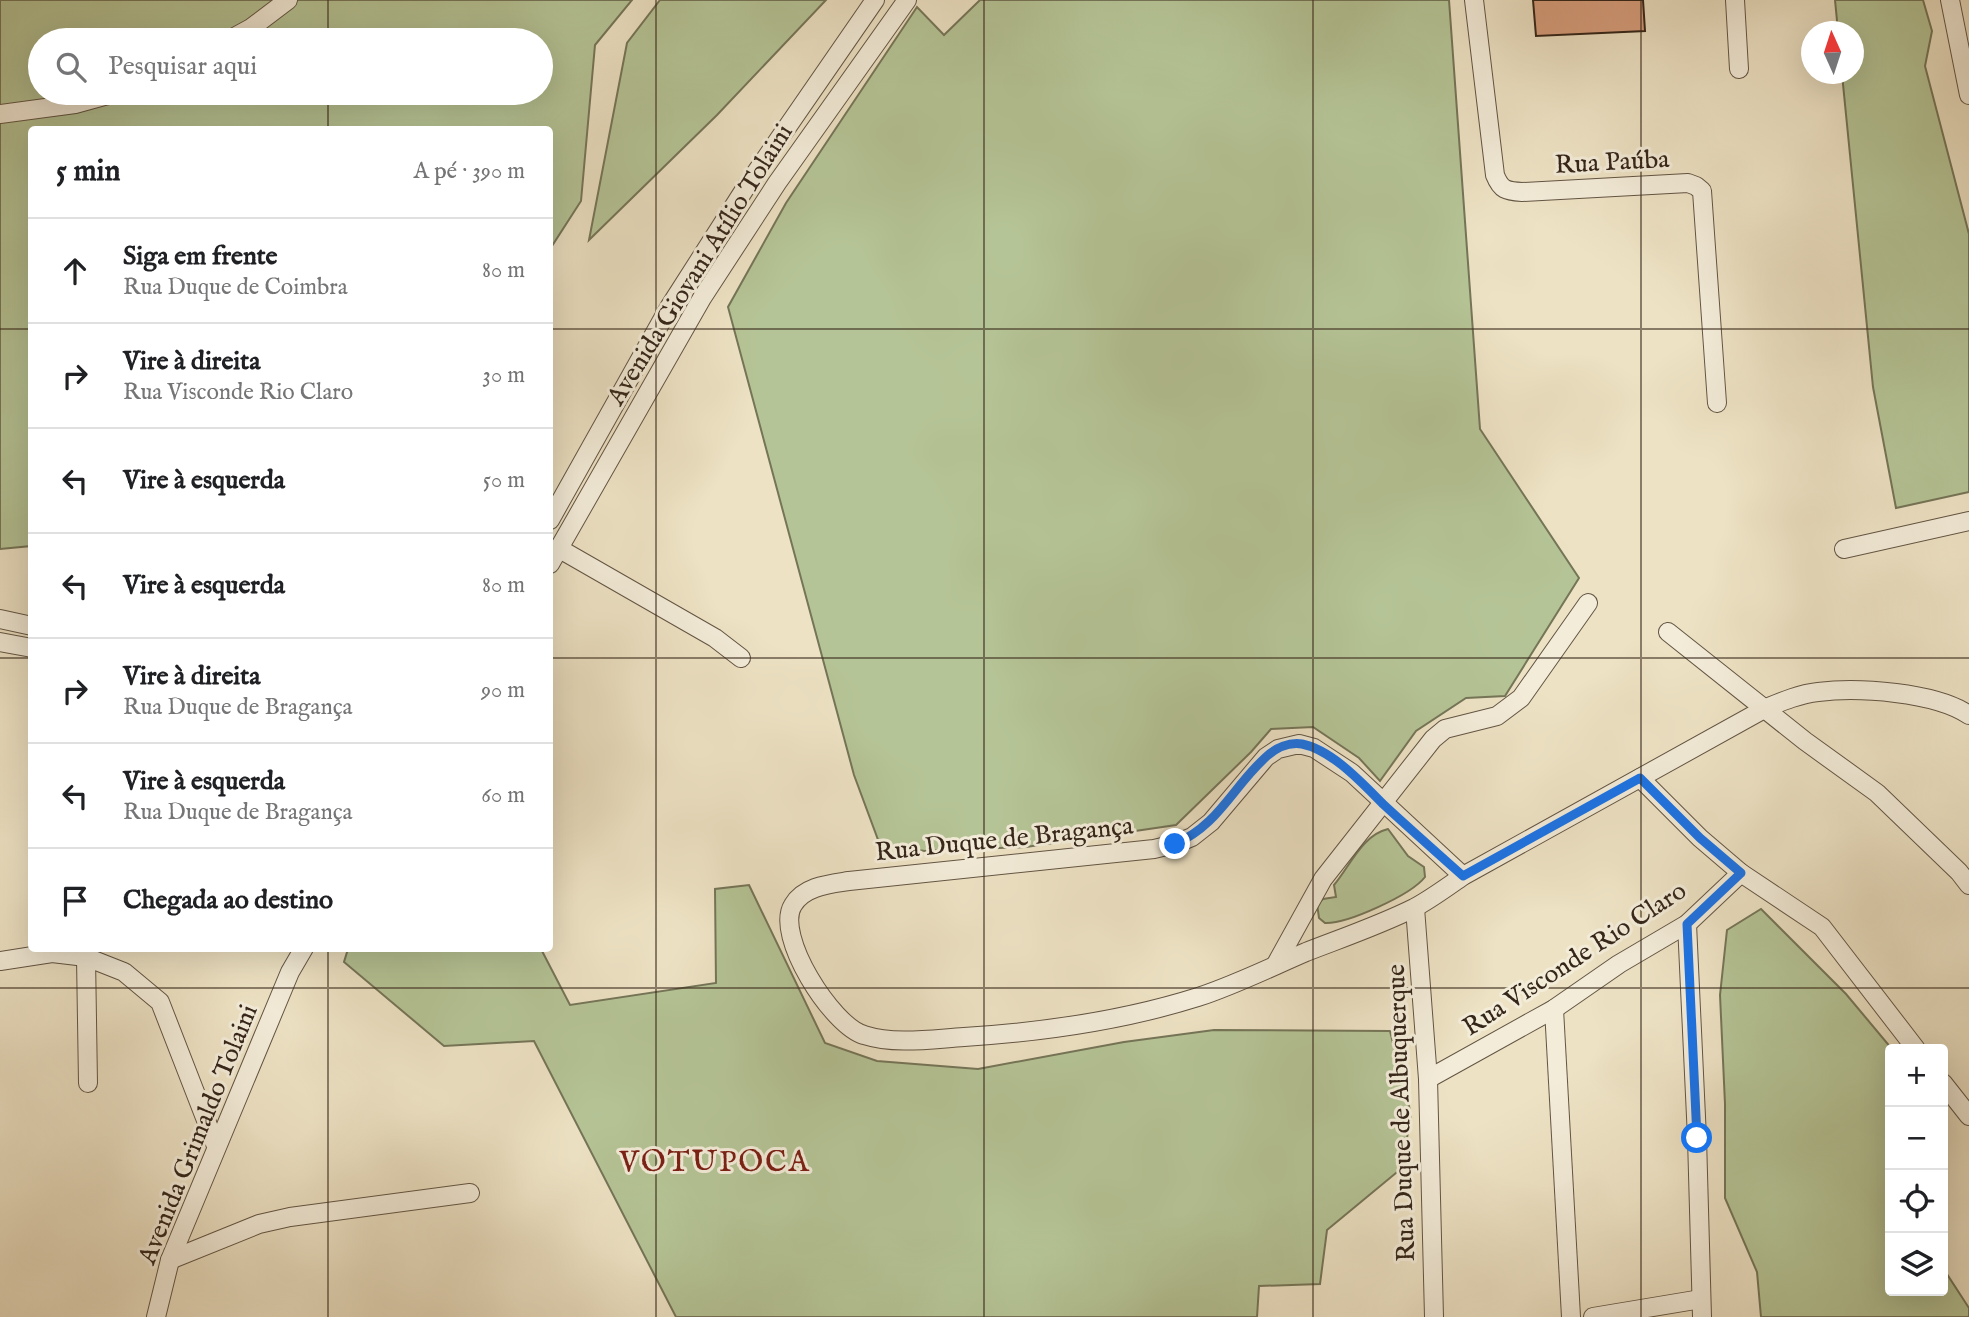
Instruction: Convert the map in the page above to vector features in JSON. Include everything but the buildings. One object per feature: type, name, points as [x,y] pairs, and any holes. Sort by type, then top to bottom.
[{"type":"street","points":[[251,28],[289,0]]},
{"type":"street","name":"Avenida Giovani Atílio Tolaini","points":[[553,515],[670,306],[748,184],[875,0]]},
{"type":"street","name":"Avenida Giovani Atílio Tolaini","points":[[554,556],[702,298],[777,183],[906,0]]},
{"type":"street","name":"Rua Paúba","points":[[1474,0],[1495,175],[1500,187],[1522,192],[1688,183],[1702,191],[1717,403]]},
{"type":"street","points":[[1735,0],[1739,69]]},
{"type":"street","points":[[1950,0],[1969,95]]},
{"type":"street","points":[[0,114],[68,105]]},
{"type":"street","points":[[1844,549],[1969,521]]},
{"type":"street","points":[[554,556],[715,638],[741,658]]},
{"type":"street","points":[[1276,964],[1322,879],[1433,739],[1445,729],[1497,716],[1521,698],[1588,603]]},
{"type":"street","points":[[0,619],[28,625]]},
{"type":"street","points":[[1668,632],[1805,741],[1877,793],[1969,884]]},
{"type":"street","points":[[0,642],[28,647]]},
{"type":"street","points":[[1276,964],[1415,908],[1463,876],[1766,708],[1791,698],[1818,692],[1886,691],[1922,698],[1969,715]]},
{"type":"street","name":"Rua Duque de Bragança","points":[[1276,964],[1200,996],[1135,1015],[1067,1027],[920,1040],[878,1039],[860,1034],[844,1024],[823,1000],[792,942],[788,914],[804,893],[819,886],[863,879],[1154,849],[1175,844],[1192,837],[1211,822],[1266,757],[1287,745],[1299,744],[1314,748],[1352,773],[1463,876]]},
{"type":"street","points":[[1640,778],[1700,838],[1741,873],[1822,927],[1912,1044]]},
{"type":"street","name":"Rua Visconde Rio Claro","points":[[1428,1079],[1554,1009],[1619,964],[1687,924],[1741,873]]},
{"type":"street","name":"Rua Duque de Albuquerque","points":[[1415,908],[1428,1079],[1434,1317]]},
{"type":"street","points":[[1593,1317],[1702,1308],[1687,924]]},
{"type":"street","name":"Avenida Grimaldo Tolaini","points":[[290,972],[292,952]]},
{"type":"street","name":"Avenida Grimaldo Tolaini","points":[[156,1317],[170,1260],[290,972],[302,952]]},
{"type":"street","points":[[0,961],[52,953],[86,957],[124,972],[160,1002],[216,1146]]},
{"type":"street","points":[[86,957],[88,1083]]},
{"type":"street","points":[[1554,1009],[1571,1317]]},
{"type":"street","points":[[1948,1089],[1969,1116]]},
{"type":"street","points":[[170,1260],[259,1224],[290,1217],[470,1193]]},
{"type":"green space","points":[[0,0],[632,0],[595,45],[581,201],[553,244],[553,126],[28,126],[28,546],[0,549]]},
{"type":"green space","points":[[660,0],[826,0],[717,115],[589,240],[627,43]]},
{"type":"green space","points":[[980,0],[1449,0],[1480,429],[1579,578],[1505,696],[1466,698],[1416,731],[1380,781],[1359,758],[1313,727],[1271,729],[1176,825],[1026,847],[925,851],[880,845],[854,775],[728,307],[786,203],[917,7],[944,35]]},
{"type":"green space","points":[[1835,0],[1923,0],[1932,31],[1925,66],[1969,234],[1969,492],[1896,508],[1873,387],[1843,84],[1864,84],[1864,21],[1837,21]]},
{"type":"green space","points":[[1388,829],[1408,856],[1424,867],[1425,877],[1407,892],[1378,907],[1348,919],[1325,923],[1319,918],[1317,904],[1323,899],[1336,897],[1334,885],[1357,852],[1379,832]]},
{"type":"green space","points":[[749,885],[825,1043],[877,1061],[978,1069],[1124,1042],[1214,1030],[1390,1031],[1411,1114],[1402,1168],[1327,1230],[1320,1284],[1259,1286],[1257,1317],[676,1317],[534,1041],[444,1046],[344,962],[347,952],[543,952],[570,1005],[716,983],[715,889]]},
{"type":"green space","points":[[1761,909],[1846,994],[1888,1044],[1885,1044],[1885,1296],[1948,1296],[1948,1276],[1969,1308],[1969,1317],[1761,1317],[1757,1272],[1725,1198],[1725,1104],[1720,995],[1727,930]]},
{"type":"district","name":"VOTUPOCA","points":[[715,1161]]},
{"type":"route","points":[[1175,844],[1192,837],[1211,822],[1266,757],[1287,745],[1299,744],[1314,748],[1352,773],[1463,876],[1640,778],[1700,838],[1741,873],[1687,924],[1697,1138]]}]
